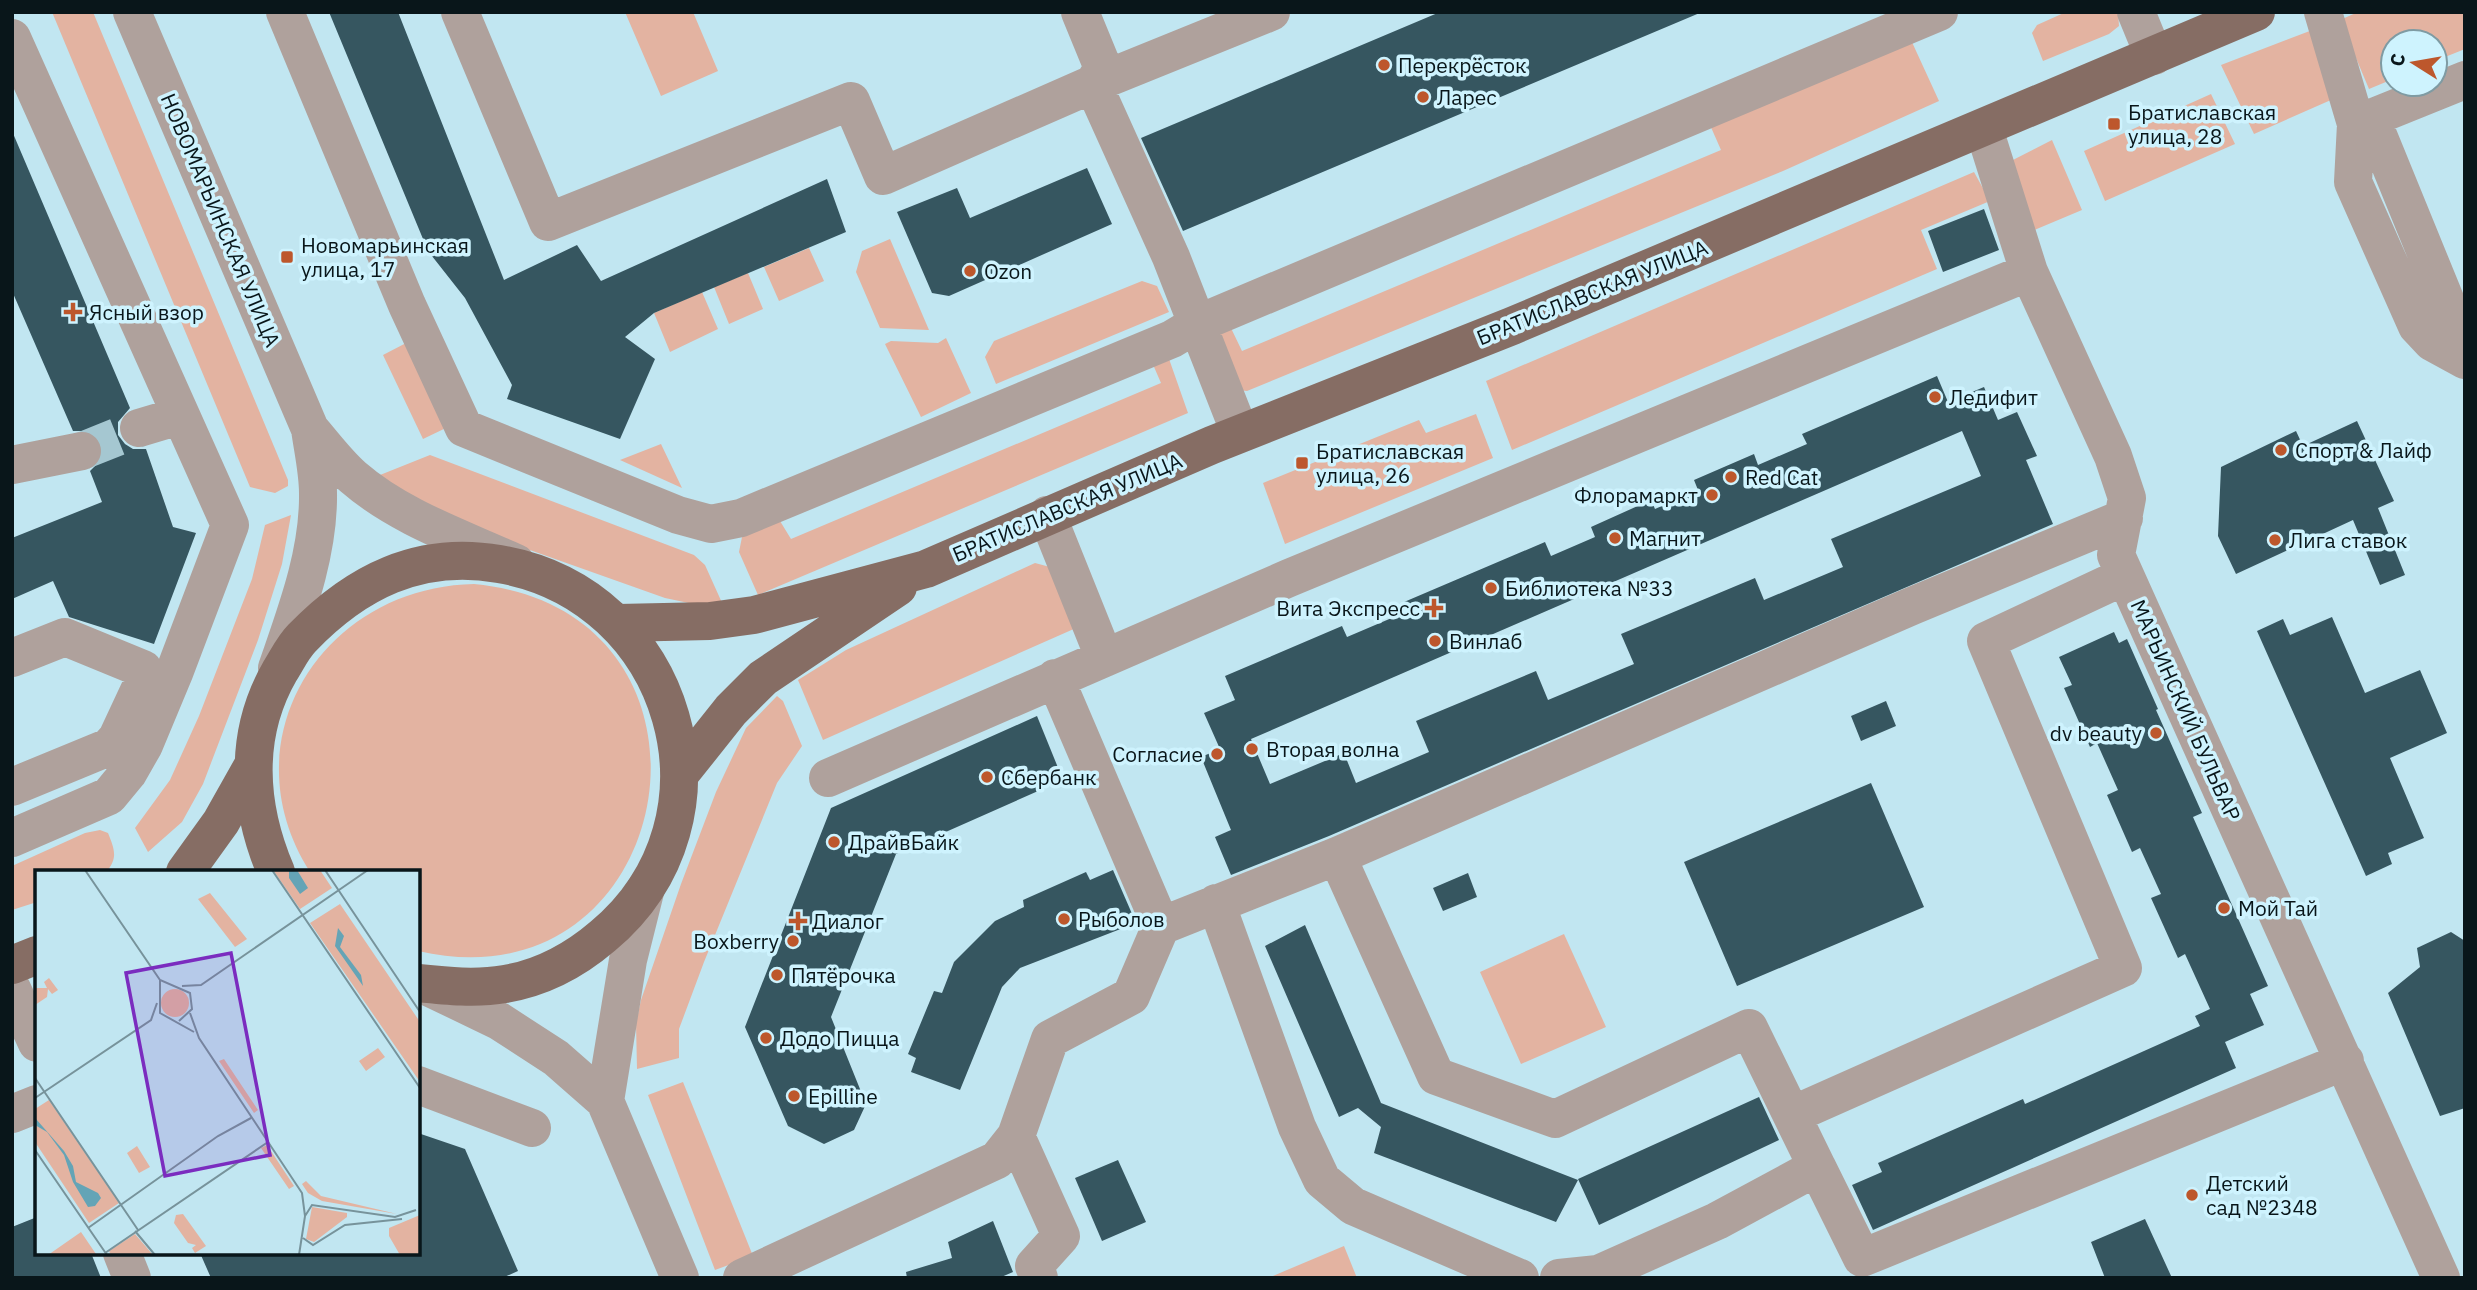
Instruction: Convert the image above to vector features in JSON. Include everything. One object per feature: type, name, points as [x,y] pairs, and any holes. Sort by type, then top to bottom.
[{"type":"main road","name":"БРАТИСЛАВСКАЯ УЛИЦА","points":[[618,623],[710,621],[754,615],[926,569],[1240,433],[1512,326],[2256,12]]},
{"type":"main road","name":"БРАТИСЛАВСКАЯ УЛИЦА","points":[[275,870],[257,817],[252,767],[261,713],[270,688],[296,643],[332,607],[376,579],[438,562],[476,560],[527,568],[576,590],[618,623],[644,655],[663,692],[676,732],[680,774],[671,833],[661,861],[646,888],[620,922],[586,951],[547,971],[505,984],[462,988],[420,983]]},
{"type":"main road","name":"БРАТИСЛАВСКАЯ УЛИЦА","points":[[680,774],[731,710],[763,678],[926,569]]},
{"type":"main road","name":"БРАТИСЛАВСКАЯ УЛИЦА","points":[[186,870],[221,822],[252,767]]},
{"type":"main road","points":[[12,965],[35,956]]},
{"type":"street","name":"НОВОМАРЬИНСКАЯ УЛИЦА","points":[[132,12],[310,429],[318,494],[313,537],[302,594],[270,688]]},
{"type":"street","points":[[285,12],[407,305],[464,428],[678,515],[711,524],[741,518],[1172,340],[1197,324],[1889,22],[1939,12]]},
{"type":"street","points":[[460,12],[548,222],[851,101],[883,176],[1093,84],[1270,12]]},
{"type":"street","points":[[1080,12],[1103,68],[1093,84]]},
{"type":"street","points":[[2136,12],[2154,56]]},
{"type":"street","points":[[2323,12],[2364,121],[2451,314],[2465,325]]},
{"type":"street","points":[[12,38],[230,525],[174,673],[144,745],[128,773],[109,796],[12,838]]},
{"type":"street","points":[[2364,121],[2465,80]]},
{"type":"street","points":[[1093,84],[1171,257],[1240,433]]},
{"type":"street","points":[[2364,121],[2353,182],[2417,326],[2432,342],[2465,360]]},
{"type":"street","name":"МАРЬИНСКИЙ БУЛЬВАР","points":[[1984,129],[2029,272],[2113,456],[2127,498],[2116,555],[2345,1060],[2449,1272]]},
{"type":"street","points":[[828,778],[1104,657],[2029,272]]},
{"type":"street","points":[[139,428],[179,416]]},
{"type":"street","name":"НОВОМАРЬИНСКАЯ УЛИЦА","points":[[310,429],[340,465],[380,496],[409,514],[527,568]]},
{"type":"street","points":[[12,465],[82,451]]},
{"type":"street","points":[[1047,515],[1104,657]]},
{"type":"street","points":[[742,1278],[997,1160],[1016,1136],[1050,1039],[1131,996],[1161,926],[1337,856],[1912,606],[2124,518]]},
{"type":"street","points":[[1792,1115],[2123,968],[1986,641],[2125,576]]},
{"type":"street","points":[[12,658],[65,637],[144,669],[145,678],[117,738],[109,747],[12,787]]},
{"type":"street","points":[[1055,678],[1161,926]]},
{"type":"street","points":[[1337,856],[1436,1076],[1555,1119],[1749,1028],[1862,1258],[2345,1060]]},
{"type":"street","points":[[605,1101],[628,960],[646,888]]},
{"type":"street","points":[[1216,903],[1297,1127],[1322,1180],[1353,1206],[1520,1278]]},
{"type":"street","points":[[420,984],[499,1021],[556,1058],[605,1101],[669,1274]]},
{"type":"street","points":[[12,989],[35,1039]]},
{"type":"street","points":[[420,1086],[532,1128]]},
{"type":"street","points":[[12,1114],[35,1105]]},
{"type":"street","points":[[1016,1136],[1060,1236],[1034,1266],[1039,1278]]},
{"type":"street","points":[[1559,1278],[1598,1274],[1717,1221],[1817,1167]]},
{"type":"street","points":[[123,1255],[132,1278]]},
{"type":"shaded area","points":[[52,12],[93,12],[288,480],[288,486],[275,493],[250,487]]},
{"type":"shaded area","points":[[625,12],[693,12],[718,71],[661,96]]},
{"type":"shaded area","points":[[2066,12],[2118,12],[2119,26],[2109,34],[2043,61],[2032,33],[2037,25]]},
{"type":"shaded area","points":[[2358,12],[2465,12],[2465,49],[2449,55],[2449,28],[2379,28],[2379,85],[2369,89],[2340,20]]},
{"type":"shaded area","points":[[2315,29],[2340,96],[2254,134],[2221,65]]},
{"type":"shaded area","points":[[1911,40],[1939,101],[1783,171],[1247,391],[1238,390],[1212,337],[1230,326],[1242,351],[1721,150],[1710,125]]},
{"type":"shaded area","points":[[2211,94],[2235,144],[2105,201],[2084,151]]},
{"type":"shaded area","points":[[2052,140],[2082,210],[2032,231],[2007,163]]},
{"type":"shaded area","points":[[1974,172],[1990,201],[1921,230],[1937,269],[1512,450],[1486,381]]},
{"type":"shaded area","points":[[890,239],[929,330],[880,328],[856,272],[862,251]]},
{"type":"shaded area","points":[[809,248],[824,281],[779,301],[764,267]]},
{"type":"shaded area","points":[[748,273],[763,309],[729,324],[714,287]]},
{"type":"shaded area","points":[[1142,281],[1157,286],[1169,312],[996,384],[985,357],[994,341]]},
{"type":"shaded area","points":[[702,292],[718,329],[670,352],[654,313]]},
{"type":"shaded area","points":[[946,338],[971,393],[921,417],[885,344],[891,341],[938,343]]},
{"type":"shaded area","points":[[408,342],[448,427],[423,439],[383,355]]},
{"type":"shaded area","points":[[1168,356],[1188,413],[758,595],[739,552],[743,532],[780,521],[791,539],[1161,383],[1151,360]]},
{"type":"shaded area","points":[[1476,414],[1493,458],[1285,544],[1263,483],[1419,420],[1426,433]]},
{"type":"shaded area","points":[[661,444],[682,488],[620,460]]},
{"type":"shaded area","points":[[430,455],[694,555],[705,565],[723,605],[703,606],[665,598],[476,531],[375,477]]},
{"type":"shaded area","points":[[291,515],[282,564],[258,640],[203,784],[182,822],[148,852],[135,828],[170,780],[199,716],[252,579],[265,525]]},
{"type":"shaded area","points":[[1035,563],[1050,567],[1076,628],[823,740],[798,680],[846,650]]},
{"type":"shaded area","points":[[474,584],[561,610],[618,661],[647,728],[648,800],[624,869],[577,923],[507,954],[420,951],[420,870],[309,870],[287,822],[279,772],[285,724],[304,680],[334,642],[373,612],[420,592]]},
{"type":"shaded area","points":[[777,696],[783,701],[802,746],[777,783],[704,962],[679,1029],[679,1058],[637,1069],[636,1023],[641,1000],[681,884],[716,792],[746,728]]},
{"type":"shaded area","points":[[100,830],[108,833],[114,857],[108,870],[35,870],[35,903],[12,910],[12,866],[85,833]]},
{"type":"shaded area","points":[[1564,934],[1606,1027],[1521,1064],[1480,972]]},
{"type":"shaded area","points":[[683,1082],[753,1256],[715,1270],[648,1095]]},
{"type":"shaded area","points":[[1344,1246],[1357,1278],[1268,1278]]},
{"type":"building","points":[[329,12],[398,12],[504,280],[577,245],[601,281],[827,179],[846,232],[654,313],[625,337],[655,359],[620,439],[507,399],[512,385],[465,298],[428,251]]},
{"type":"building","points":[[1440,12],[1702,12],[1183,231],[1141,138]]},
{"type":"building","points":[[12,131],[130,408],[118,422],[118,435],[133,449],[146,449],[173,527],[196,533],[154,644],[69,617],[53,581],[12,599],[12,538],[102,502],[90,471],[102,459],[103,447],[99,437],[90,431],[73,431],[12,291]]},
{"type":"building","points":[[1087,168],[1112,224],[949,296],[932,293],[897,212],[957,188],[970,218]]},
{"type":"building","points":[[1984,209],[1999,250],[1943,272],[1928,231]]},
{"type":"building","points":[[1937,376],[1948,402],[1984,387],[1998,420],[2017,412],[2037,456],[2026,460],[2053,524],[1329,836],[1231,875],[1215,837],[1231,830],[1201,757],[1220,749],[1204,713],[1235,700],[1225,676],[1342,626],[1347,637],[1394,617],[1390,608],[1545,542],[1551,556],[1595,537],[1591,527],[1651,500],[1655,509],[1698,490],[1694,480],[1754,454],[1758,465],[1807,444],[1802,434]],"holes":[[[1962,431],[1981,476],[1831,539],[1843,567],[1764,600],[1755,578],[1621,634],[1634,664],[1548,700],[1536,671],[1416,721],[1429,752],[1356,783],[1344,753],[1270,784],[1251,739]]]},
{"type":"building","points":[[2357,421],[2394,501],[2378,508],[2405,575],[2380,585],[2353,520],[2236,574],[2218,536],[2221,467],[2296,431],[2303,446]]},
{"type":"building","points":[[2332,617],[2365,693],[2420,670],[2447,733],[2390,758],[2424,838],[2388,853],[2392,864],[2366,876],[2257,631],[2283,619],[2290,635]]},
{"type":"building","points":[[2114,632],[2119,643],[2127,639],[2202,813],[2193,817],[2268,986],[2250,994],[2264,1025],[2225,1042],[2236,1068],[1873,1230],[1852,1185],[1882,1172],[1878,1163],[2023,1099],[2025,1104],[2200,1026],[2195,1016],[2210,1009],[2185,954],[2178,958],[2151,898],[2161,894],[2140,848],[2132,852],[2107,795],[2118,790],[2097,743],[2090,747],[2064,688],[2072,685],[2059,657]]},
{"type":"building","points":[[1886,701],[1896,726],[1861,741],[1851,716]]},
{"type":"building","points":[[1037,716],[1063,780],[896,854],[831,1017],[866,1104],[854,1130],[824,1144],[788,1126],[745,1027],[831,808]]},
{"type":"building","points":[[1871,783],[1924,907],[1737,986],[1684,862]]},
{"type":"building","points":[[1113,870],[1136,923],[1020,968],[1002,987],[960,1090],[911,1072],[916,1058],[908,1054],[934,991],[942,993],[954,962],[995,921],[1024,907],[1023,900],[1086,872],[1090,880]]},
{"type":"building","points":[[1468,873],[1477,897],[1443,911],[1433,888]]},
{"type":"building","points":[[1305,925],[1381,1103],[1578,1180],[1556,1222],[1374,1153],[1381,1127],[1358,1108],[1339,1117],[1265,946]]},
{"type":"building","points":[[2451,932],[2465,941],[2465,1108],[2440,1116],[2388,993],[2420,967],[2417,948]]},
{"type":"building","points":[[1759,1097],[1779,1140],[1599,1225],[1578,1179]]},
{"type":"building","points":[[420,1134],[465,1149],[518,1271],[502,1278],[211,1278],[201,1255],[420,1255]]},
{"type":"building","points":[[1118,1160],[1146,1222],[1102,1241],[1075,1178]]},
{"type":"building","points":[[35,1218],[35,1255],[92,1255],[101,1278],[12,1278],[12,1227]]},
{"type":"building","points":[[2145,1219],[2172,1278],[2105,1278],[2091,1242]]},
{"type":"building","points":[[993,1221],[1013,1272],[999,1278],[907,1278],[906,1272],[952,1258],[948,1242]]},
{"type":"tunnel","points":[[82,451],[139,428]]},
{"type":"place","name":"Перекрёсток","points":[[1384,65]]},
{"type":"place","name":"Ларес","points":[[1423,97]]},
{"type":"place","name":"Братиславская улица, 28","points":[[2114,124]]},
{"type":"place","name":"Новомарьинская улица, 17","points":[[287,257]]},
{"type":"place","name":"Ozon","points":[[970,271]]},
{"type":"place","name":"Ясный взор","points":[[73,312]]},
{"type":"place","name":"Ледифит","points":[[1935,397]]},
{"type":"place","name":"Спорт & Лайф","points":[[2281,450]]},
{"type":"place","name":"Братиславская улица, 26","points":[[1302,463]]},
{"type":"place","name":"Red Cat","points":[[1731,477]]},
{"type":"place","name":"Флорамаркт","points":[[1712,495]]},
{"type":"place","name":"Магнит","points":[[1615,538]]},
{"type":"place","name":"Лига ставок","points":[[2275,540]]},
{"type":"place","name":"Библиотека №33","points":[[1491,588]]},
{"type":"place","name":"Вита Экспресс","points":[[1434,608]]},
{"type":"place","name":"Винлаб","points":[[1435,641]]},
{"type":"place","name":"dv beauty","points":[[2156,733]]},
{"type":"place","name":"Вторая волна","points":[[1252,749]]},
{"type":"place","name":"Согласие","points":[[1217,754]]},
{"type":"place","name":"Сбербанк","points":[[987,777]]},
{"type":"place","name":"ДрайвБайк","points":[[834,842]]},
{"type":"place","name":"Мой Тай","points":[[2224,908]]},
{"type":"place","name":"Рыболов","points":[[1064,919]]},
{"type":"place","name":"Диалог","points":[[798,921]]},
{"type":"place","name":"Boxberry","points":[[793,941]]},
{"type":"place","name":"Пятёрочка","points":[[777,975]]},
{"type":"place","name":"Додо Пицца","points":[[766,1038]]},
{"type":"place","name":"Epilline","points":[[794,1096]]},
{"type":"place","name":"Детский сад №2348","points":[[2192,1195]]}]
